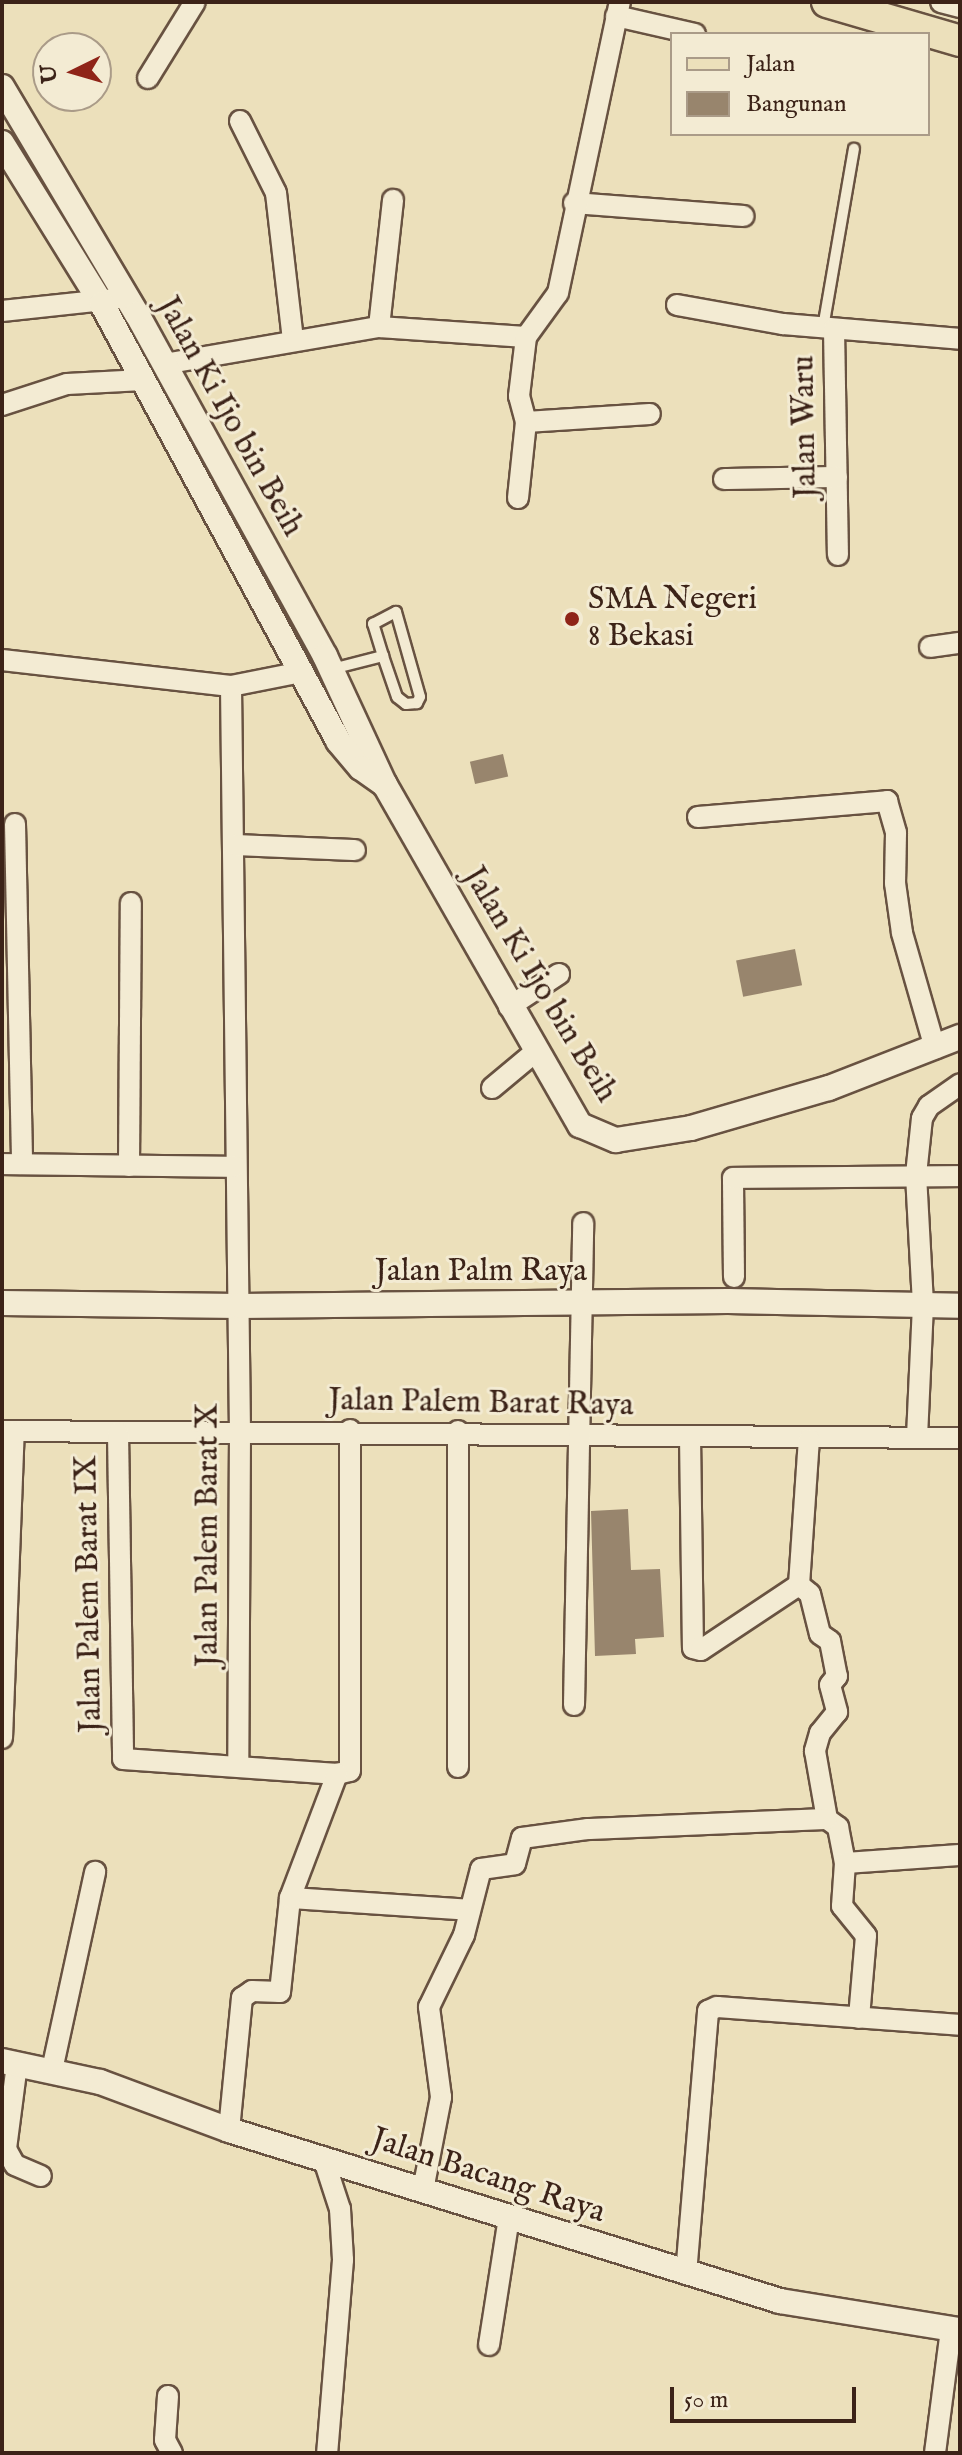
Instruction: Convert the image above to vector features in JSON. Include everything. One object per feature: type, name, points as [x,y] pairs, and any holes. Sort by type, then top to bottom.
[{"type":"main road","points":[[827,2],[929,32]]},
{"type":"main road","points":[[930,32],[960,41]]},
{"type":"street","points":[[148,78],[195,2]]},
{"type":"street","points":[[941,2],[960,7]]},
{"type":"street","points":[[518,498],[526,422],[519,396],[526,337],[558,293],[574,203],[618,9],[689,32]]},
{"type":"street","name":"Jalan Ki Ijo bin Beih","points":[[2,87],[126,294],[332,669],[385,785],[534,1053],[580,1125],[616,1140],[691,1128],[754,1110],[960,1037]]},
{"type":"street","points":[[240,121],[276,193],[293,340]]},
{"type":"street","name":"Jalan Ki Ijo bin Beih","points":[[2,143],[102,304],[338,741],[361,768],[385,785]]},
{"type":"street","points":[[379,327],[393,200]]},
{"type":"street","points":[[574,203],[744,216]]},
{"type":"street","points":[[2,311],[102,304],[126,294]]},
{"type":"street","points":[[677,305],[829,328]]},
{"type":"street","points":[[164,364],[379,327],[526,337]]},
{"type":"street","name":"Jalan Waru","points":[[838,555],[829,328],[960,339]]},
{"type":"street","points":[[2,405],[67,384],[143,380]]},
{"type":"street","points":[[526,422],[650,414]]},
{"type":"street","points":[[724,479],[837,477]]},
{"type":"street","points":[[930,647],[960,643]]},
{"type":"street","points":[[2,660],[231,686],[302,672]]},
{"type":"street","name":"Jalan Palem Barat X","points":[[231,686],[240,1433],[238,1764]]},
{"type":"street","points":[[698,817],[887,801],[896,833],[895,883],[902,933],[935,1048]]},
{"type":"street","points":[[15,824],[12,1164],[235,1167]]},
{"type":"street","points":[[234,845],[355,850]]},
{"type":"street","points":[[129,1166],[131,903]]},
{"type":"street","points":[[509,1007],[559,974]]},
{"type":"street","points":[[492,1088],[534,1053]]},
{"type":"street","points":[[917,1437],[923,1304],[916,1175],[922,1118],[929,1106],[960,1084]]},
{"type":"street","points":[[734,1277],[733,1178],[960,1176]]},
{"type":"street","points":[[574,1705],[584,1304],[583,1223]]},
{"type":"street","name":"Jalan Palm Raya","points":[[2,1303],[960,1306]]},
{"type":"street","points":[[238,1764],[337,1774],[350,1771],[350,1430]]},
{"type":"street","points":[[458,1431],[458,1767]]},
{"type":"street","name":"Jalan Palem Barat Raya","points":[[8,1432],[458,1431],[579,1437],[917,1437],[960,1444]]},
{"type":"street","points":[[2,1738],[8,1432]]},
{"type":"street","name":"Jalan Palem Barat IX","points":[[118,1433],[121,1754],[129,1761],[238,1764]]},
{"type":"street","points":[[690,1436],[693,1648],[701,1650],[799,1585]]},
{"type":"street","points":[[799,1585],[809,1439]]},
{"type":"street","points":[[799,1585],[810,1594],[820,1634],[830,1641],[837,1676],[830,1685],[837,1712],[820,1733],[815,1751],[827,1819]]},
{"type":"street","points":[[229,2130],[242,1998],[252,1991],[280,1992],[290,1898],[337,1774]]},
{"type":"street","points":[[423,2190],[441,2097],[429,2007],[455,1959],[481,1869],[515,1864],[522,1838],[588,1829],[827,1819],[838,1827],[845,1863],[842,1906],[863,1931],[867,1945],[859,2018]]},
{"type":"street","points":[[845,1863],[960,1855]]},
{"type":"street","points":[[52,2070],[95,1872]]},
{"type":"street","points":[[290,1898],[470,1910]]},
{"type":"street","points":[[686,2274],[704,2015],[717,2007],[960,2025]]},
{"type":"street","points":[[10,2063],[6,2149],[15,2165],[41,2176]]},
{"type":"street","name":"Jalan Bacang Raya","points":[[10,2063],[52,2070],[155,2099],[229,2130],[780,2301],[956,2329]]},
{"type":"street","points":[[323,2157],[340,2209],[343,2260],[340,2349],[327,2453]]},
{"type":"street","points":[[489,2345],[509,2218]]},
{"type":"street","points":[[935,2453],[956,2329]]},
{"type":"street","points":[[168,2396],[165,2440],[172,2453]]},
{"type":"lane","points":[[829,328],[854,149]]},
{"type":"lane","points":[[396,612],[420,697],[417,703],[406,704],[397,697],[383,656],[373,624],[396,612]]},
{"type":"lane","points":[[332,669],[383,656]]},
{"type":"building","points":[[503,754],[508,776],[475,784],[470,762]]},
{"type":"building","points":[[795,949],[802,985],[743,997],[736,960]]},
{"type":"building","points":[[628,1509],[631,1570],[660,1569],[664,1637],[635,1639],[636,1654],[595,1656],[591,1511]]},
{"type":"place","name":"SMA Negeri 8 Bekasi","points":[[572,619]]}]
